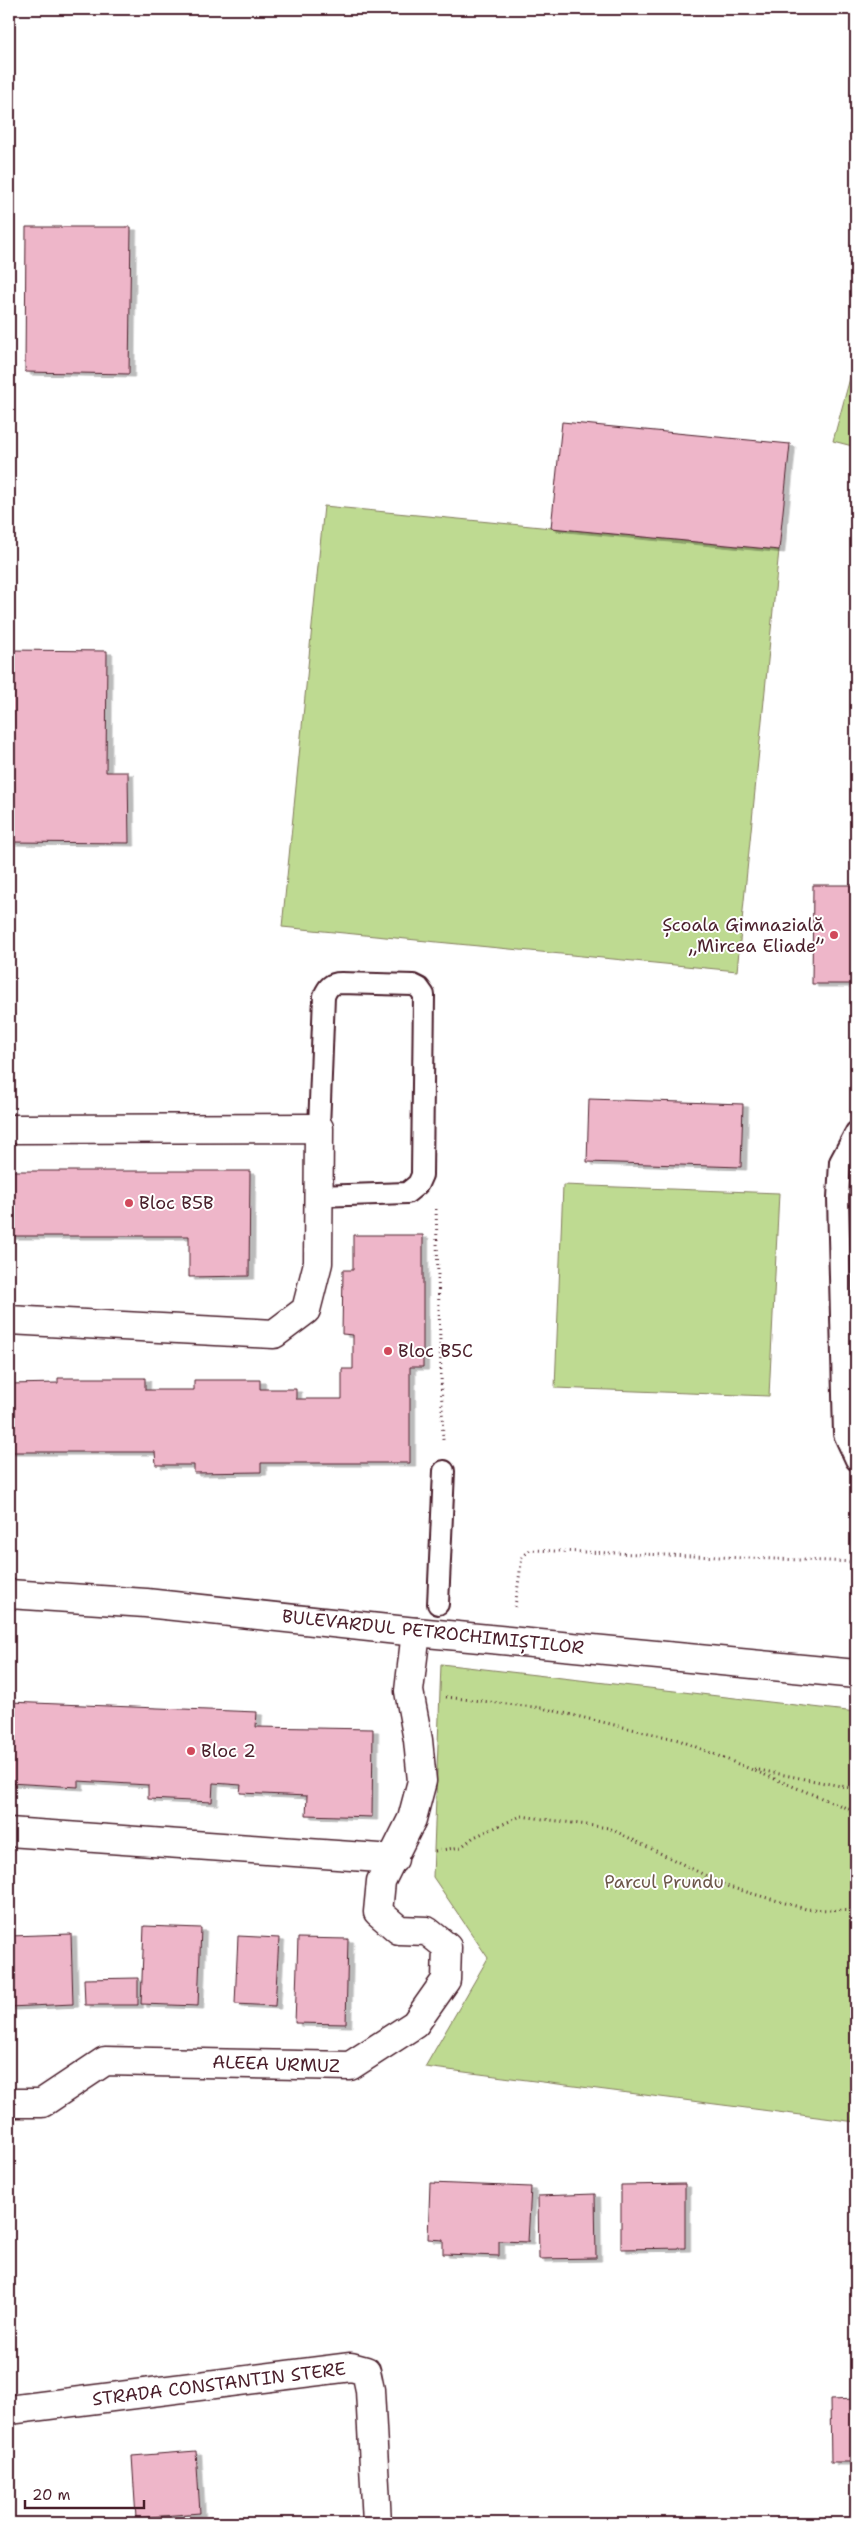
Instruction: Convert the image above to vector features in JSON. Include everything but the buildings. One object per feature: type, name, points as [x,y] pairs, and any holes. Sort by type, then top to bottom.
[{"type":"street","points":[[9,1129],[320,1128],[318,1263],[306,1310],[274,1334],[9,1320]]},
{"type":"street","name":"BULEVARDUL PETROCHIMIȘTILOR","points":[[9,1594],[146,1603],[416,1632],[856,1674]]},
{"type":"street","name":"ALEEA URMUZ","points":[[9,2103],[42,2103],[105,2061],[350,2066],[415,2024],[446,1980],[447,1947],[427,1931],[398,1930],[378,1912],[381,1882],[394,1859],[412,1819],[422,1781],[418,1740],[409,1690],[416,1632]]},
{"type":"street","points":[[9,1832],[394,1859]]},
{"type":"street","name":"STRADA CONSTANTIN STERE","points":[[9,2410],[351,2367],[366,2371],[370,2390],[377,2523]]},
{"type":"lane","points":[[318,1196],[407,1192],[418,1184],[422,1175],[424,996],[419,988],[413,985],[333,983],[327,988],[324,996],[320,1128]]},
{"type":"lane","points":[[856,1132],[840,1162],[838,1198],[844,1434],[856,1460]]},
{"type":"lane","points":[[438,1604],[444,1471]]},
{"type":"path","points":[[418,1184],[436,1202],[444,1471]]},
{"type":"path","points":[[514,1610],[522,1557],[530,1550],[856,1562]]},
{"type":"path","points":[[409,1690],[542,1708],[679,1740],[856,1812]]},
{"type":"path","points":[[744,1766],[856,1789]]},
{"type":"path","points":[[432,1852],[461,1847],[474,1837],[521,1816],[609,1828],[729,1887],[806,1909],[856,1911]]},
{"type":"green space","points":[[856,356],[856,447],[833,441]]},
{"type":"green space","points":[[324,506],[779,550],[737,971],[282,927]]},
{"type":"green space","points":[[563,1185],[779,1193],[769,1396],[555,1388]]},
{"type":"green space","name":"Parcul Prundu","points":[[441,1664],[856,1712],[856,2122],[425,2067],[488,1958],[433,1877]]},
{"type":"place","name":"Școala Gimnazială „Mircea Eliade”","points":[[834,935]]},
{"type":"place","name":"Bloc B5B","points":[[129,1203]]},
{"type":"place","name":"Bloc B5C","points":[[388,1351]]},
{"type":"place","name":"Bloc 2","points":[[191,1751]]}]
